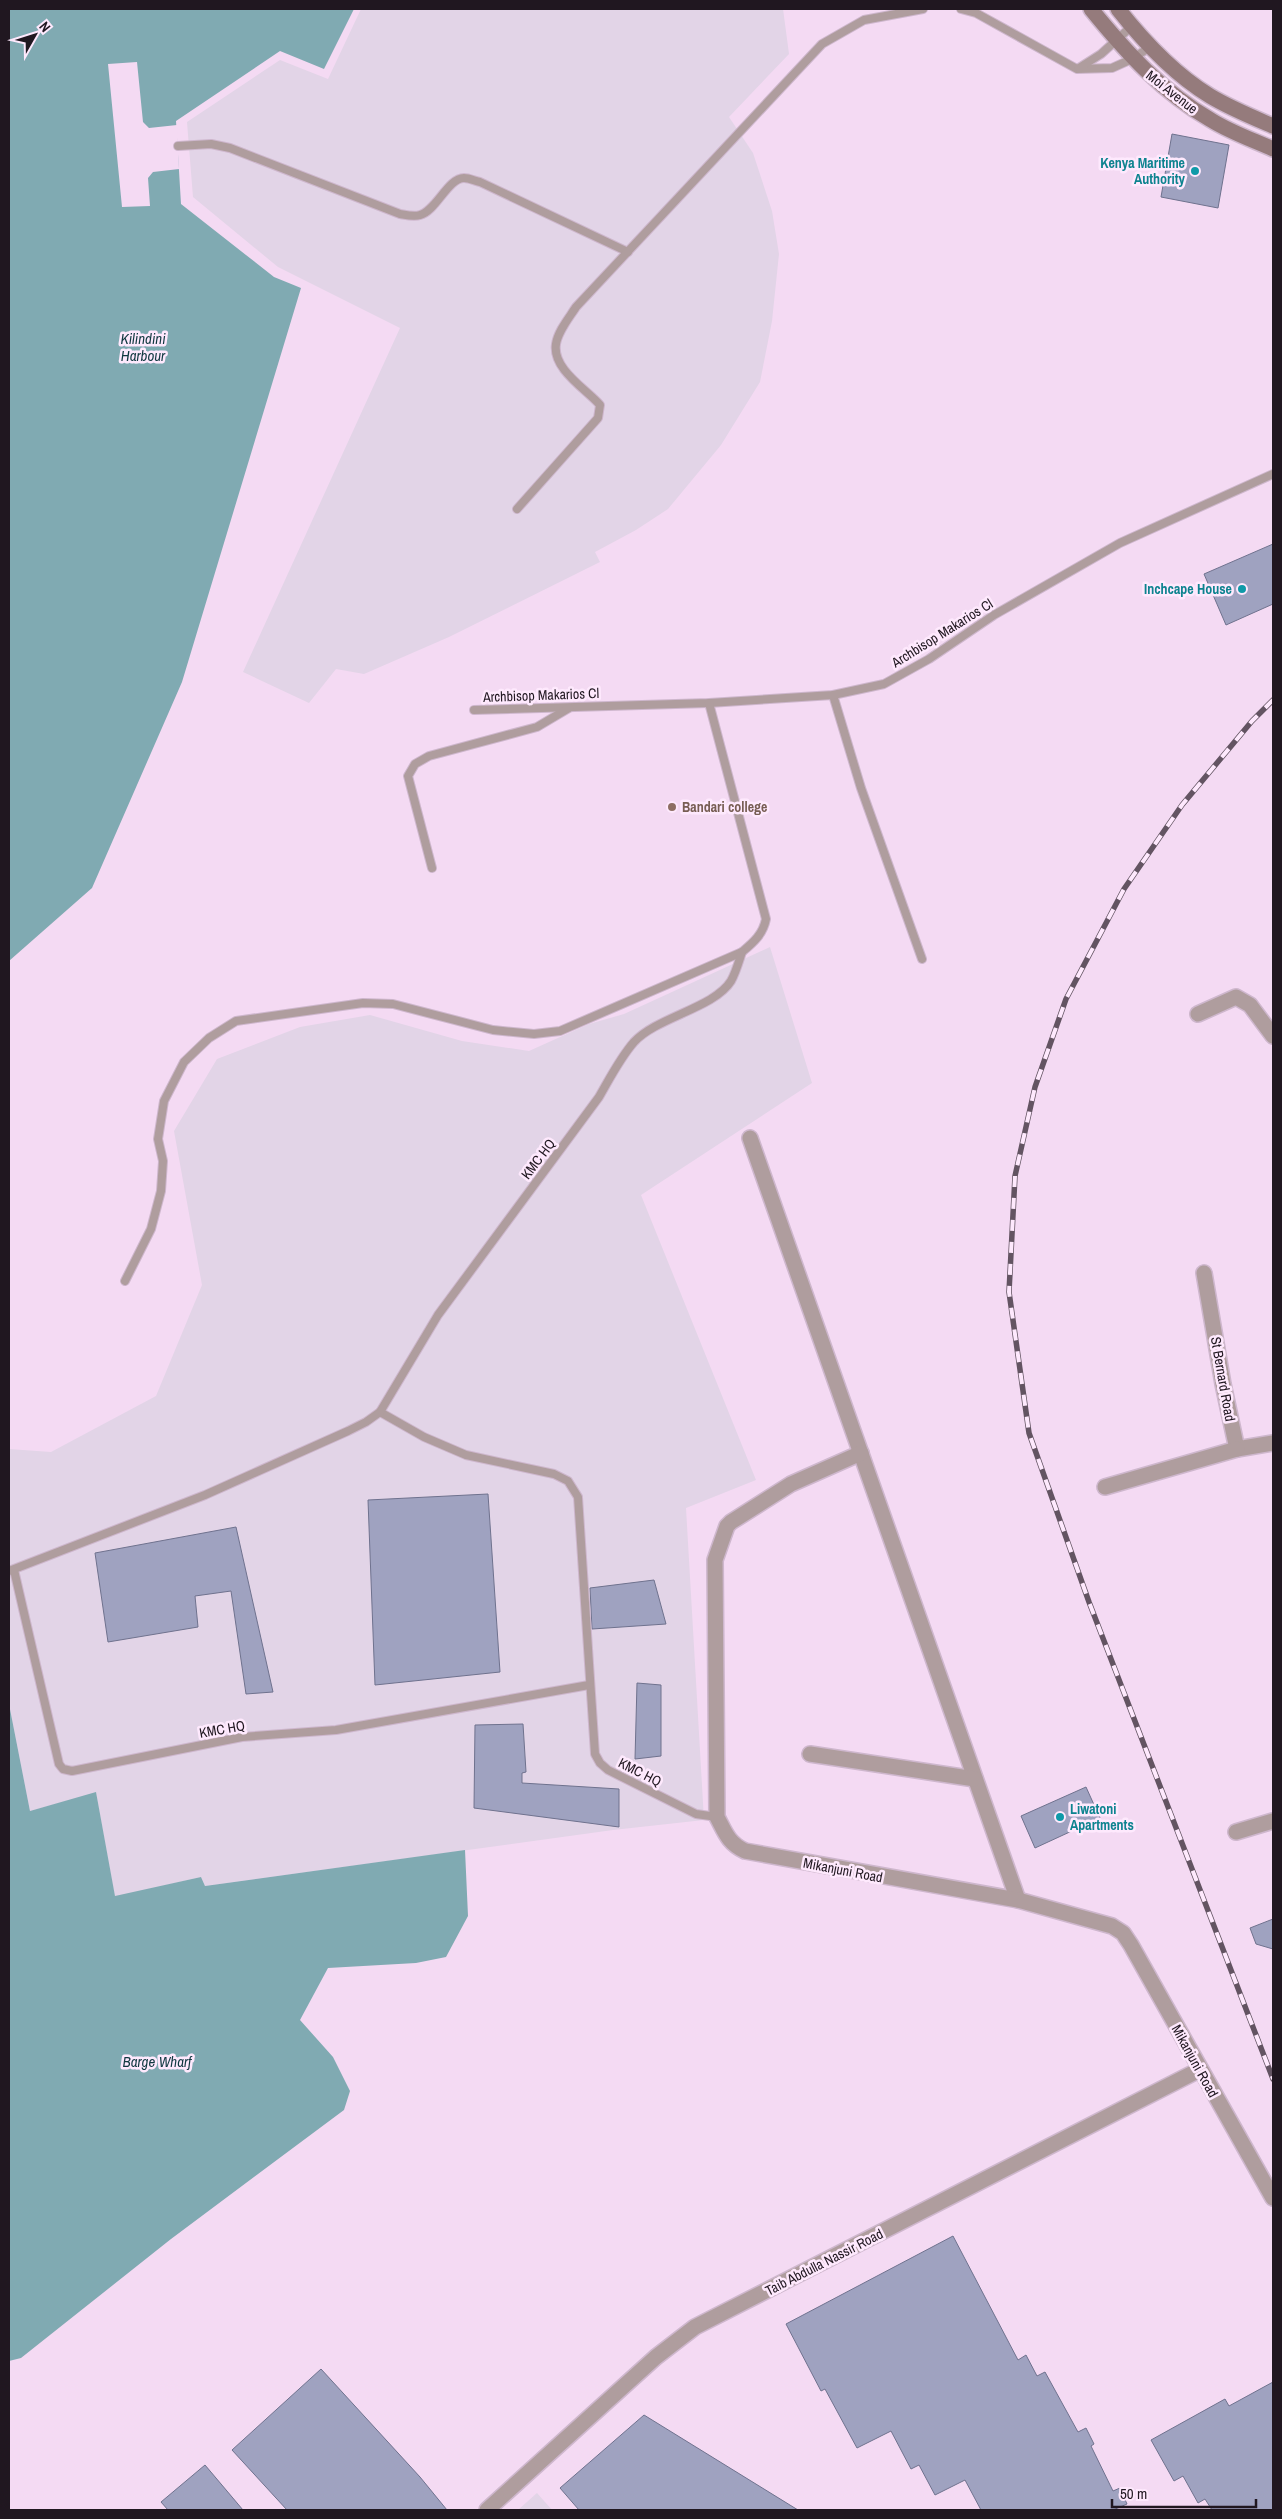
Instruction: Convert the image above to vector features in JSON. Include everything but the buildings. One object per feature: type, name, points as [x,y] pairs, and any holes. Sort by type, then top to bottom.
[{"type":"main road","name":"Moi Avenue","points":[[1091,9],[1132,59],[1152,77],[1211,121],[1273,149]]},
{"type":"main road","name":"Moi Avenue","points":[[1118,9],[1150,47],[1210,96],[1273,126]]},
{"type":"street","points":[[1198,1014],[1236,998],[1250,1005],[1273,1036]]},
{"type":"street","points":[[750,1138],[1018,1900]]},
{"type":"street","name":"St Bernard Road","points":[[1204,1273],[1223,1384],[1237,1449]]},
{"type":"street","points":[[1105,1487],[1237,1449],[1273,1443]]},
{"type":"street","name":"Mikanjuni Road","points":[[861,1453],[791,1484],[727,1526],[715,1560],[717,1817],[734,1846],[745,1851],[1018,1900],[1112,1926],[1123,1933],[1273,2198]]},
{"type":"street","points":[[810,1754],[975,1778]]},
{"type":"street","points":[[1236,1832],[1273,1821]]},
{"type":"street","name":"Taib Abdulla Nassir Road","points":[[487,2510],[656,2357],[695,2328],[1199,2070]]},
{"type":"lane","points":[[517,509],[598,418],[600,405],[563,369],[557,355],[556,344],[576,307],[822,44],[864,20],[923,9]]},
{"type":"lane","points":[[960,9],[976,13],[1078,69],[1112,68],[1132,59],[1150,47]]},
{"type":"lane","points":[[1078,69],[1100,54],[1132,26]]},
{"type":"lane","points":[[178,146],[211,144],[230,148],[400,214],[410,216],[420,215],[431,207],[456,180],[464,178],[480,182],[628,252]]},
{"type":"lane","name":"Archbisop Makarios Cl","points":[[474,710],[710,704],[833,695],[884,684],[929,659],[994,615],[1120,543],[1273,474]]},
{"type":"lane","points":[[833,695],[861,788],[922,959]]},
{"type":"lane","points":[[124,1281],[151,1229],[161,1191],[163,1162],[158,1139],[164,1101],[184,1062],[210,1038],[236,1021],[363,1003],[393,1004],[493,1030],[534,1034],[560,1031],[742,952],[758,938],[764,928],[766,919],[710,704]]},
{"type":"lane","points":[[432,868],[408,776],[414,764],[429,756],[537,726],[571,707]]},
{"type":"lane","name":"KMC HQ","points":[[590,1685],[336,1730],[242,1737],[72,1771],[63,1769],[59,1764],[11,1571],[205,1495],[348,1431],[380,1412],[438,1315],[599,1097],[615,1069],[635,1041],[670,1019],[720,993],[731,980],[742,952]]},
{"type":"lane","name":"KMC HQ","points":[[380,1412],[424,1437],[466,1455],[554,1474],[568,1481],[578,1497],[595,1754],[600,1763],[608,1770],[696,1814],[717,1817]]},
{"type":"shaded area","points":[[361,9],[783,9],[789,54],[729,117],[753,153],[772,211],[779,254],[772,321],[760,382],[721,445],[668,509],[636,530],[595,552],[600,562],[449,637],[364,674],[336,669],[309,703],[243,672],[400,328],[278,267],[193,197],[187,122],[280,60],[328,79]]},
{"type":"shaded area","points":[[770,947],[812,1083],[641,1195],[756,1480],[686,1508],[704,1820],[613,1830],[205,1886],[201,1877],[115,1897],[96,1793],[30,1811],[9,1704],[9,1449],[51,1452],[156,1396],[202,1285],[174,1131],[217,1059],[300,1027],[370,1015],[462,1041],[529,1051],[589,1024],[624,1014]]},
{"type":"shaded area","points":[[537,2493],[552,2510],[518,2510]]},
{"type":"water","name":"Kilindini Harbour","points":[[9,9],[354,9],[324,69],[280,51],[176,121],[181,204],[274,277],[301,288],[182,682],[92,888],[9,961]]},
{"type":"water","name":"Barge Wharf","points":[[9,1704],[30,1811],[96,1792],[115,1896],[201,1877],[205,1886],[465,1850],[468,1916],[446,1957],[416,1963],[328,1968],[300,2020],[333,2057],[350,2091],[344,2110],[171,2239],[21,2358],[9,2361]]},
{"type":"pier","points":[[137,62],[143,122],[149,128],[177,125],[179,169],[153,172],[148,178],[150,206],[122,207],[108,64]]},
{"type":"railway","points":[[1273,700],[1252,721],[1182,805],[1124,889],[1066,999],[1035,1087],[1015,1176],[1009,1292],[1029,1433],[1089,1602],[1273,2079]]},
{"type":"place","name":"Kenya Maritime Authority","points":[[1195,171]]},
{"type":"place","name":"Inchcape House","points":[[1242,589]]},
{"type":"place","name":"Bandari college","points":[[672,807]]},
{"type":"place","name":"Liwatoni Apartments","points":[[1060,1817]]}]
